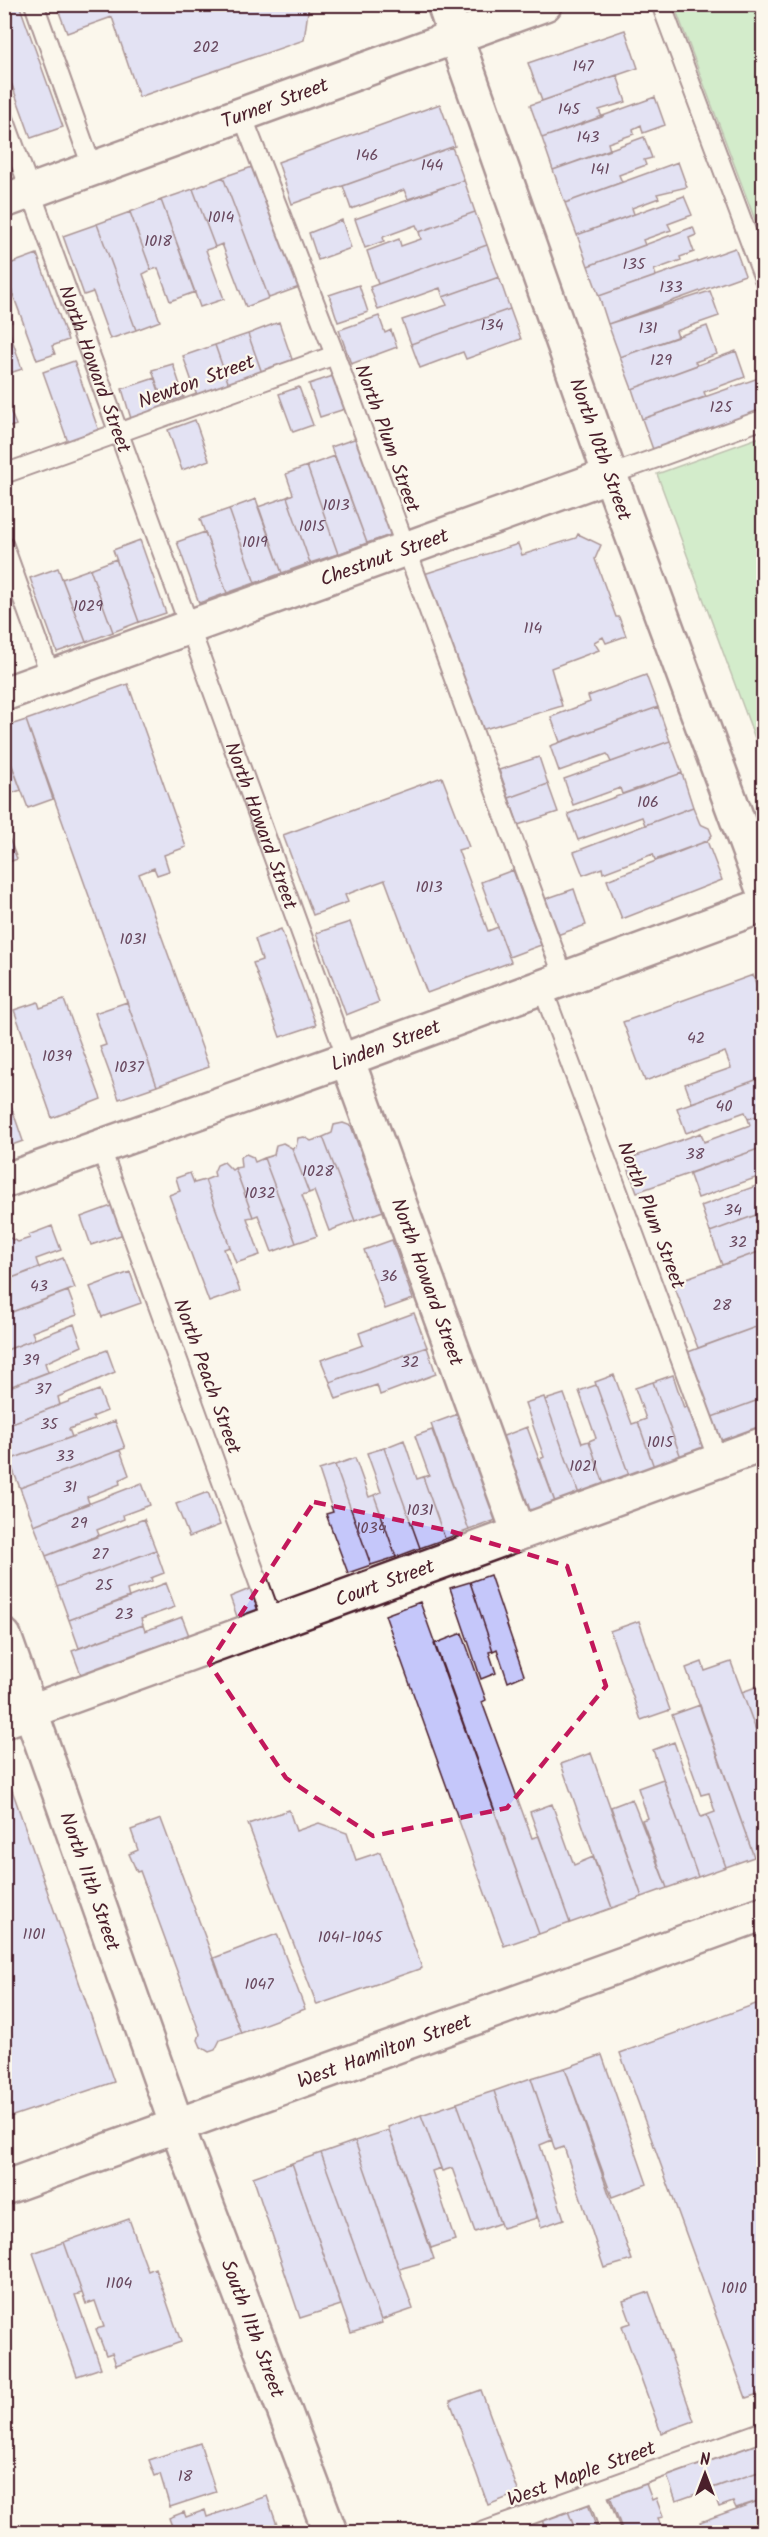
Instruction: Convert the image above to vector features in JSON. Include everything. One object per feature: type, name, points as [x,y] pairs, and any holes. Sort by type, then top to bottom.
[{"type":"street","name":"North 10th Street","points":[[444,4],[610,475],[764,892]]},
{"type":"street","name":"Turner Street","points":[[18,197],[242,116],[455,35],[545,4]]},
{"type":"street","name":"Chestnut Street","points":[[4,694],[610,475]]},
{"type":"street","name":"Linden Street","points":[[4,1181],[347,1059],[764,905]]},
{"type":"street","name":"North Howard Street","points":[[347,1059],[519,1533]]},
{"type":"street","name":"Court Street","points":[[18,1716],[764,1444]]},
{"type":"street","name":"North 11th Street","points":[[4,1636],[18,1716],[177,2126]]},
{"type":"street","name":"West Hamilton Street","points":[[4,2188],[764,1913]]},
{"type":"street","name":"South 11th Street","points":[[177,2126],[330,2532]]},
{"type":"lane","points":[[34,4],[93,170]]},
{"type":"lane","points":[[660,4],[764,279]]},
{"type":"lane","name":"North Plum Street","points":[[242,116],[335,355],[718,1460]]},
{"type":"lane","name":"North Howard Street","points":[[4,118],[18,197],[118,432],[347,1059]]},
{"type":"lane","name":"Newton Street","points":[[4,474],[335,355]]},
{"type":"lane","name":"Chestnut Street","points":[[610,475],[764,419]]},
{"type":"lane","points":[[4,546],[51,677]]},
{"type":"lane","name":"North Peach Street","points":[[100,1146],[273,1622]]},
{"type":"lane","name":"West Maple Street","points":[[482,2532],[764,2431]]},
{"type":"lane","points":[[596,2492],[610,2532]]},
{"type":"highlighted area","points":[[314,1502],[450,1531],[567,1566],[606,1686],[507,1808],[373,1836],[286,1778],[209,1663]]},
{"type":"green space","points":[[674,5],[763,5],[763,241]]},
{"type":"green space","points":[[764,436],[763,760],[657,474]]},
{"type":"building","points":[[4,4],[19,4],[63,127],[31,138],[4,63]]},
{"type":"building","points":[[56,4],[309,4],[304,40],[139,97],[112,17],[67,33]]},
{"type":"building","points":[[625,30],[638,68],[542,101],[528,63]]},
{"type":"building","points":[[617,75],[626,102],[599,110],[602,117],[542,138],[530,105]]},
{"type":"building","points":[[655,97],[665,125],[643,133],[641,125],[633,129],[634,134],[608,143],[610,150],[553,170],[542,138]]},
{"type":"building","points":[[440,104],[455,146],[292,204],[278,162]]},
{"type":"building","points":[[644,137],[652,158],[644,160],[646,165],[619,175],[622,182],[565,203],[553,170]]},
{"type":"building","points":[[452,147],[464,180],[408,199],[404,190],[351,209],[343,186]]},
{"type":"building","points":[[678,162],[687,187],[657,194],[659,198],[632,208],[634,214],[577,235],[565,203]]},
{"type":"building","points":[[258,165],[302,286],[269,298],[223,177]]},
{"type":"building","points":[[223,177],[269,298],[246,307],[222,244],[215,247],[193,189]]},
{"type":"building","points":[[464,180],[475,212],[419,232],[416,225],[383,237],[384,241],[365,248],[355,219]]},
{"type":"building","points":[[193,189],[215,247],[206,250],[224,299],[200,307],[161,200]]},
{"type":"building","points":[[684,196],[692,215],[668,224],[671,230],[643,240],[645,245],[588,266],[577,235]]},
{"type":"building","points":[[161,200],[195,292],[170,301],[158,268],[151,270],[130,212]]},
{"type":"building","points":[[130,212],[151,270],[143,274],[160,321],[136,330],[97,224]]},
{"type":"building","points":[[475,212],[487,245],[378,284],[367,251],[399,239],[401,246],[421,239],[419,232]]},
{"type":"building","points":[[342,220],[351,248],[318,260],[309,233]]},
{"type":"building","points":[[97,224],[136,330],[110,339],[93,292],[84,295],[63,236]]},
{"type":"building","points":[[693,227],[696,235],[689,238],[694,252],[680,257],[681,260],[654,270],[656,276],[599,296],[588,266]]},
{"type":"building","points":[[487,245],[499,277],[443,297],[440,288],[378,310],[370,287]]},
{"type":"building","points":[[735,248],[745,275],[608,324],[599,296]]},
{"type":"building","points":[[37,254],[68,340],[52,346],[55,354],[37,360],[4,266]]},
{"type":"building","points":[[499,277],[510,309],[411,344],[402,320],[447,305],[443,297]]},
{"type":"building","points":[[359,285],[368,312],[338,322],[329,295]]},
{"type":"building","points":[[710,291],[719,316],[676,331],[678,337],[620,357],[608,324]]},
{"type":"building","points":[[4,299],[12,322],[7,324],[22,369],[4,375]]},
{"type":"building","points":[[510,309],[521,339],[466,359],[463,352],[420,368],[411,344]]},
{"type":"building","points":[[379,316],[385,333],[391,330],[397,347],[351,364],[339,330]]},
{"type":"building","points":[[279,322],[293,362],[262,373],[248,334]]},
{"type":"building","points":[[707,326],[717,354],[695,362],[697,365],[632,389],[620,357]]},
{"type":"building","points":[[248,334],[262,373],[229,385],[215,345]]},
{"type":"building","points":[[215,345],[229,385],[197,396],[183,356]]},
{"type":"building","points":[[736,351],[745,377],[704,392],[706,397],[642,419],[632,389]]},
{"type":"building","points":[[74,361],[100,434],[69,445],[43,372]]},
{"type":"building","points":[[173,364],[184,397],[163,404],[152,370]]},
{"type":"building","points":[[336,375],[348,408],[320,417],[309,384]]},
{"type":"building","points":[[764,376],[764,416],[655,455],[642,419]]},
{"type":"building","points":[[155,378],[166,411],[132,422],[122,389]]},
{"type":"building","points":[[299,387],[313,425],[293,432],[279,394]]},
{"type":"building","points":[[4,396],[16,425],[4,429]]},
{"type":"building","points":[[195,420],[209,460],[182,470],[168,430]]},
{"type":"building","points":[[360,437],[394,534],[367,543],[331,447]]},
{"type":"building","points":[[335,456],[367,543],[338,554],[307,466]]},
{"type":"building","points":[[307,466],[338,554],[310,563],[287,497],[293,494],[286,474]]},
{"type":"building","points":[[287,497],[310,563],[282,573],[258,507]]},
{"type":"building","points":[[256,499],[282,573],[255,583],[229,509]]},
{"type":"building","points":[[229,509],[255,583],[227,593],[200,519]]},
{"type":"building","points":[[205,532],[227,593],[199,603],[177,542]]},
{"type":"building","points":[[578,534],[601,545],[595,559],[616,617],[619,617],[626,636],[606,643],[603,637],[594,642],[599,650],[551,668],[562,706],[481,730],[424,574],[518,544],[522,555],[576,538]]},
{"type":"building","points":[[140,540],[166,613],[139,622],[113,550]]},
{"type":"building","points":[[116,559],[139,622],[113,632],[90,569]]},
{"type":"building","points":[[58,568],[86,642],[57,652],[30,578]]},
{"type":"building","points":[[90,569],[113,632],[86,642],[62,579]]},
{"type":"building","points":[[646,675],[658,707],[560,742],[551,717],[590,702],[588,696]]},
{"type":"building","points":[[128,684],[186,847],[164,855],[169,871],[157,875],[154,868],[139,874],[209,1067],[157,1086],[26,720]]},
{"type":"building","points":[[658,707],[670,741],[611,762],[607,754],[559,771],[550,746]]},
{"type":"building","points":[[26,720],[53,799],[28,808],[4,744],[4,727]]},
{"type":"building","points":[[670,741],[682,773],[622,794],[620,788],[573,805],[564,779]]},
{"type":"building","points":[[4,744],[21,790],[4,796]]},
{"type":"building","points":[[539,757],[548,784],[509,798],[499,770]]},
{"type":"building","points":[[682,773],[693,807],[645,825],[642,817],[578,840],[568,814]]},
{"type":"building","points":[[442,777],[469,847],[458,850],[488,931],[498,927],[511,962],[427,993],[385,880],[345,895],[348,902],[313,915],[283,835]]},
{"type":"building","points":[[548,784],[558,812],[518,825],[509,798]]},
{"type":"building","points":[[693,807],[700,824],[709,828],[712,835],[707,841],[655,860],[653,854],[603,873],[602,868],[583,875],[574,852]]},
{"type":"building","points":[[4,825],[17,859],[4,864]]},
{"type":"building","points":[[707,841],[722,880],[622,919],[607,880]]},
{"type":"building","points":[[513,870],[541,945],[509,957],[481,882]]},
{"type":"building","points":[[574,889],[586,925],[557,935],[545,899]]},
{"type":"building","points":[[350,922],[379,1002],[346,1015],[316,933]]},
{"type":"building","points":[[281,929],[316,1025],[280,1037],[253,963],[262,960],[255,939]]},
{"type":"building","points":[[753,975],[764,1006],[764,1077],[692,1103],[685,1084],[731,1068],[725,1052],[645,1081],[623,1022]]},
{"type":"building","points":[[64,1000],[101,1099],[52,1118],[14,1010],[38,1002],[40,1008]]},
{"type":"building","points":[[127,1002],[157,1086],[119,1099],[100,1047],[106,1045],[95,1013]]},
{"type":"building","points":[[764,1077],[764,1114],[748,1119],[745,1112],[686,1133],[677,1108]]},
{"type":"building","points":[[8,1097],[23,1141],[4,1148],[4,1098]]},
{"type":"building","points":[[764,1114],[764,1147],[637,1192],[625,1160],[701,1133],[704,1142],[750,1125],[748,1119]]},
{"type":"building","points":[[343,1123],[351,1126],[383,1211],[355,1221],[323,1137],[332,1133],[334,1125]]},
{"type":"building","points":[[304,1137],[311,1141],[323,1137],[355,1221],[329,1231],[314,1191],[309,1193],[292,1148],[296,1147],[298,1138]]},
{"type":"building","points":[[283,1143],[292,1148],[309,1193],[302,1195],[317,1236],[296,1243],[264,1158],[274,1155],[276,1145]]},
{"type":"building","points":[[764,1147],[764,1175],[698,1198],[689,1173]]},
{"type":"building","points":[[246,1154],[253,1157],[255,1162],[264,1158],[296,1243],[272,1252],[258,1215],[253,1217],[235,1168],[241,1167],[240,1157]]},
{"type":"building","points":[[224,1162],[232,1170],[235,1168],[253,1217],[247,1218],[260,1255],[236,1263],[205,1180],[215,1176],[217,1165]]},
{"type":"building","points":[[190,1173],[194,1183],[205,1180],[230,1247],[224,1249],[240,1291],[209,1302],[169,1195],[180,1191],[176,1178]]},
{"type":"building","points":[[764,1183],[764,1212],[710,1232],[701,1206]]},
{"type":"building","points":[[114,1205],[124,1234],[91,1245],[81,1217]]},
{"type":"building","points":[[764,1212],[764,1250],[722,1265],[710,1232]]},
{"type":"building","points":[[52,1226],[61,1250],[36,1259],[39,1268],[4,1281],[4,1240],[10,1238],[18,1242],[30,1238],[28,1235]]},
{"type":"building","points":[[392,1240],[413,1299],[385,1309],[364,1250]]},
{"type":"building","points":[[764,1250],[764,1324],[698,1348],[673,1283]]},
{"type":"building","points":[[63,1258],[75,1288],[4,1315],[4,1281]]},
{"type":"building","points":[[130,1272],[141,1303],[102,1317],[90,1287]]},
{"type":"building","points":[[68,1291],[77,1315],[32,1332],[35,1339],[4,1351],[4,1315]]},
{"type":"building","points":[[414,1313],[427,1347],[330,1382],[321,1360],[363,1345],[359,1333]]},
{"type":"building","points":[[74,1324],[82,1346],[45,1363],[48,1372],[4,1389],[4,1351]]},
{"type":"building","points":[[764,1324],[764,1398],[712,1417],[688,1352]]},
{"type":"building","points":[[427,1347],[436,1374],[380,1395],[377,1385],[336,1399],[330,1382]]},
{"type":"building","points":[[107,1350],[115,1372],[58,1397],[60,1405],[4,1426],[4,1389]]},
{"type":"building","points":[[614,1375],[632,1424],[638,1422],[655,1470],[630,1478],[595,1382]]},
{"type":"building","points":[[673,1375],[684,1408],[692,1405],[708,1451],[682,1460],[653,1382]]},
{"type":"building","points":[[653,1382],[682,1460],[655,1470],[638,1422],[646,1419],[635,1388]]},
{"type":"building","points":[[596,1385],[630,1478],[605,1487],[589,1441],[596,1438],[579,1391]]},
{"type":"building","points":[[99,1390],[107,1411],[92,1417],[94,1420],[69,1429],[72,1437],[9,1460],[4,1447],[4,1426]]},
{"type":"building","points":[[564,1394],[582,1443],[589,1441],[605,1487],[580,1497],[545,1400]]},
{"type":"building","points":[[544,1397],[580,1497],[556,1505],[540,1459],[544,1457],[525,1403]]},
{"type":"building","points":[[764,1398],[764,1439],[725,1453],[712,1417]]},
{"type":"building","points":[[458,1414],[496,1520],[469,1530],[431,1424]]},
{"type":"building","points":[[115,1421],[125,1448],[20,1488],[9,1460]]},
{"type":"building","points":[[527,1427],[556,1505],[529,1515],[501,1437]]},
{"type":"building","points":[[432,1430],[469,1530],[445,1539],[423,1477],[429,1475],[415,1436]]},
{"type":"building","points":[[404,1440],[417,1479],[423,1477],[445,1539],[420,1548],[384,1448]]},
{"type":"building","points":[[384,1448],[420,1548],[396,1557],[374,1495],[381,1492],[367,1453]]},
{"type":"building","points":[[120,1450],[129,1475],[119,1480],[120,1484],[87,1497],[89,1503],[34,1525],[20,1488]]},
{"type":"building","points":[[355,1458],[369,1497],[374,1495],[396,1557],[371,1565],[335,1465]]},
{"type":"building","points":[[335,1465],[371,1565],[348,1573],[326,1514],[333,1512],[319,1470]]},
{"type":"building","points":[[142,1483],[150,1505],[123,1515],[124,1519],[97,1530],[99,1535],[46,1556],[34,1525]]},
{"type":"building","points":[[208,1492],[220,1525],[189,1537],[176,1504]]},
{"type":"building","points":[[144,1519],[156,1550],[57,1587],[46,1556]]},
{"type":"building","points":[[156,1550],[164,1573],[151,1578],[152,1581],[127,1590],[129,1598],[69,1620],[57,1587]]},
{"type":"building","points":[[490,1575],[524,1675],[508,1682],[497,1649],[493,1651],[470,1582]]},
{"type":"building","points":[[470,1582],[493,1651],[489,1652],[496,1673],[481,1679],[450,1588]]},
{"type":"building","points":[[166,1583],[175,1607],[141,1619],[143,1625],[79,1648],[69,1620]]},
{"type":"building","points":[[252,1588],[263,1616],[240,1625],[230,1597]]},
{"type":"building","points":[[420,1602],[539,1934],[504,1946],[385,1615]]},
{"type":"building","points":[[182,1617],[193,1646],[85,1685],[72,1651],[143,1625],[145,1631]]},
{"type":"building","points":[[639,1621],[670,1710],[641,1720],[610,1631]]},
{"type":"building","points":[[462,1633],[486,1700],[482,1702],[532,1838],[539,1836],[570,1923],[539,1934],[434,1644]]},
{"type":"building","points":[[702,1662],[705,1671],[731,1662],[764,1752],[764,1854],[754,1857],[686,1668]]},
{"type":"building","points":[[764,1684],[764,1752],[742,1692]]},
{"type":"building","points":[[700,1705],[754,1857],[726,1867],[707,1815],[715,1812],[709,1793],[701,1795],[672,1715]]},
{"type":"building","points":[[674,1742],[701,1817],[707,1815],[726,1867],[698,1877],[653,1750]]},
{"type":"building","points":[[591,1753],[642,1897],[612,1908],[561,1764]]},
{"type":"building","points":[[4,1767],[114,2082],[4,2119]]},
{"type":"building","points":[[663,1779],[698,1877],[667,1888],[642,1820],[648,1818],[638,1788]]},
{"type":"building","points":[[632,1799],[667,1888],[642,1897],[611,1807]]},
{"type":"building","points":[[552,1804],[574,1865],[593,1857],[612,1908],[570,1923],[530,1812]]},
{"type":"building","points":[[289,1810],[296,1831],[319,1823],[347,1833],[356,1860],[380,1852],[422,1968],[317,2005],[248,1824]]},
{"type":"building","points":[[161,1819],[241,2033],[220,2040],[215,2050],[209,2052],[201,2047],[198,2040],[200,2034],[156,1914],[140,1871],[137,1872],[129,1854],[138,1850],[131,1830]]},
{"type":"building","points":[[277,1934],[305,2009],[241,2033],[214,1958]]},
{"type":"building","points":[[764,2001],[764,2392],[746,2398],[620,2053]]},
{"type":"building","points":[[602,2055],[647,2184],[612,2197],[565,2068]]},
{"type":"building","points":[[565,2068],[632,2260],[604,2268],[564,2147],[555,2150],[531,2078]]},
{"type":"building","points":[[531,2078],[552,2140],[540,2145],[564,2219],[541,2227],[494,2091]]},
{"type":"building","points":[[494,2091],[537,2218],[502,2228],[457,2103]]},
{"type":"building","points":[[457,2103],[500,2223],[475,2232],[452,2168],[442,2171],[421,2115]]},
{"type":"building","points":[[421,2115],[441,2168],[432,2171],[455,2240],[431,2248],[388,2127]]},
{"type":"building","points":[[389,2130],[434,2259],[399,2269],[355,2141]]},
{"type":"building","points":[[355,2141],[413,2309],[381,2320],[321,2153]]},
{"type":"building","points":[[321,2153],[382,2323],[351,2333],[292,2163]]},
{"type":"building","points":[[292,2163],[341,2305],[300,2318],[253,2177]]},
{"type":"building","points":[[129,2219],[148,2271],[155,2268],[181,2342],[116,2365],[112,2353],[106,2355],[96,2329],[104,2327],[95,2301],[86,2304],[64,2242]]},
{"type":"building","points":[[64,2242],[82,2293],[75,2295],[101,2368],[77,2376],[33,2253]]},
{"type":"building","points":[[649,2292],[694,2421],[661,2433],[622,2326],[631,2323],[623,2301]]},
{"type":"building","points":[[481,2390],[519,2493],[488,2505],[450,2401]]},
{"type":"building","points":[[764,2439],[764,2470],[676,2501],[666,2473]]},
{"type":"building","points":[[200,2443],[216,2492],[170,2507],[160,2474],[155,2476],[149,2460]]},
{"type":"building","points":[[764,2470],[764,2499],[736,2508],[733,2502],[719,2507],[712,2488]]},
{"type":"building","points":[[645,2481],[652,2500],[656,2498],[663,2517],[658,2518],[663,2532],[623,2532],[609,2493]]},
{"type":"building","points":[[267,2496],[278,2528],[265,2532],[174,2532],[169,2518],[184,2512],[186,2517],[205,2510],[207,2517]]},
{"type":"building","points":[[764,2499],[764,2532],[704,2532],[700,2522]]},
{"type":"building","points":[[588,2504],[598,2532],[576,2532],[568,2511]]},
{"type":"building","points":[[568,2511],[576,2532],[546,2532],[542,2520]]},
{"type":"building","points":[[278,2528],[280,2532],[265,2532]]}]
